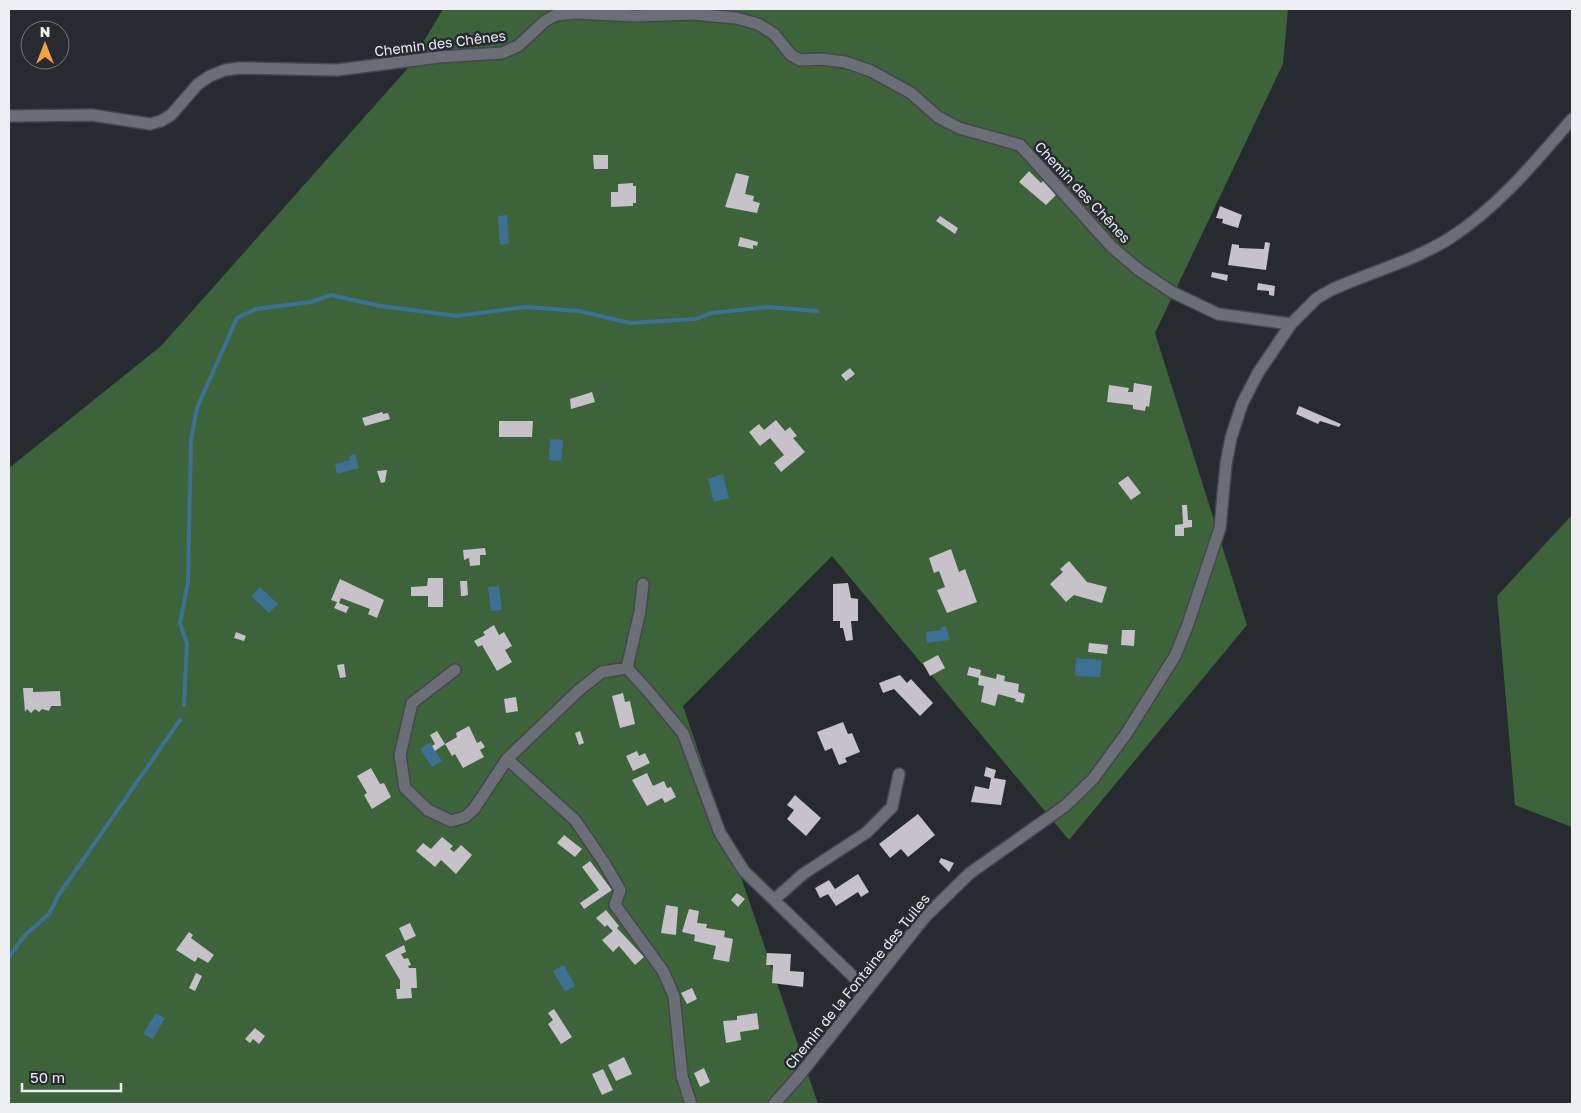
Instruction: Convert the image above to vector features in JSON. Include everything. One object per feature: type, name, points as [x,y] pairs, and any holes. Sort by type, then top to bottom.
[{"type":"street","name":"Chemin des Chênes","points":[[9,116],[92,115],[150,124],[161,121],[170,115],[198,84],[225,70],[240,68],[337,70],[439,57],[502,53],[518,46],[545,21],[556,15],[692,14],[736,18],[758,24],[774,34],[791,56],[800,60],[821,58],[845,62],[871,71],[911,93],[938,116],[960,128],[991,135],[1020,145],[1112,247],[1139,270],[1172,292],[1218,314],[1291,324]]},
{"type":"street","name":"Chemin de la Fontaine des Tuiles","points":[[774,1104],[798,1077],[925,917],[970,873],[1066,806],[1093,779],[1126,734],[1175,656],[1187,627],[1220,528],[1226,464],[1231,438],[1242,404],[1258,372],[1291,324],[1317,298],[1331,290],[1430,248],[1471,223],[1505,193],[1572,120]]},
{"type":"street","points":[[626,668],[640,610],[643,584]]},
{"type":"street","points":[[626,668],[648,691],[683,734],[720,832],[744,871],[868,990]]},
{"type":"street","points":[[455,670],[412,703],[400,755],[405,788],[428,810],[451,821],[465,817],[474,809],[507,759],[580,690],[602,672],[626,668]]},
{"type":"street","points":[[507,759],[575,820],[620,890],[615,905],[663,971],[674,996],[682,1076],[691,1104]]},
{"type":"street","points":[[774,900],[804,874],[866,833],[892,807],[899,774]]},
{"type":"green space","points":[[443,9],[1288,9],[1283,64],[1155,333],[1247,625],[1069,840],[832,556],[683,706],[818,1104],[9,1104],[9,468],[161,346],[408,68]]},
{"type":"green space","points":[[1572,515],[1572,827],[1515,805],[1497,596]]},
{"type":"water","points":[[507,215],[509,244],[500,245],[498,216]]},
{"type":"water","points":[[550,439],[563,440],[561,461],[549,460]]},
{"type":"water","points":[[355,454],[359,468],[337,474],[335,464],[350,460],[349,456]]},
{"type":"water","points":[[723,474],[729,498],[714,502],[708,479]]},
{"type":"water","points":[[499,586],[502,610],[491,611],[488,587]]},
{"type":"water","points":[[260,587],[278,604],[269,613],[251,596]]},
{"type":"water","points":[[946,626],[950,640],[927,643],[926,632],[941,630],[941,627]]},
{"type":"water","points":[[1076,658],[1102,660],[1100,677],[1075,676]]},
{"type":"water","points":[[430,742],[442,761],[432,767],[420,749]]},
{"type":"water","points":[[564,965],[575,986],[565,992],[553,971]]},
{"type":"water","points":[[156,1013],[165,1018],[153,1039],[143,1034]]},
{"type":"building","points":[[593,155],[608,155],[608,169],[594,169]]},
{"type":"building","points":[[1029,171],[1041,183],[1044,180],[1057,194],[1046,205],[1019,182]]},
{"type":"building","points":[[736,173],[749,176],[745,194],[754,196],[753,201],[760,203],[757,213],[725,207]]},
{"type":"building","points":[[633,183],[633,186],[636,186],[636,203],[633,203],[633,206],[611,207],[611,192],[618,192],[618,184]]},
{"type":"building","points":[[1220,206],[1242,215],[1238,228],[1222,223],[1223,219],[1216,218]]},
{"type":"building","points":[[940,216],[958,228],[955,234],[936,221]]},
{"type":"building","points":[[740,237],[758,242],[757,246],[753,245],[753,249],[738,246]]},
{"type":"building","points":[[1265,242],[1270,243],[1266,270],[1228,265],[1232,244],[1239,245],[1239,248],[1264,249]]},
{"type":"building","points":[[1212,272],[1228,275],[1227,281],[1211,277]]},
{"type":"building","points":[[1258,283],[1275,286],[1274,296],[1269,295],[1269,291],[1257,290]]},
{"type":"building","points":[[850,368],[855,374],[846,381],[841,375]]},
{"type":"building","points":[[1134,383],[1152,386],[1149,407],[1146,406],[1145,411],[1133,409],[1133,405],[1107,402],[1109,385],[1129,388],[1128,392],[1133,392]]},
{"type":"building","points":[[592,392],[595,402],[571,409],[570,399]]},
{"type":"building","points":[[1299,406],[1341,424],[1339,427],[1320,421],[1318,424],[1296,414]]},
{"type":"building","points":[[382,412],[383,414],[388,413],[390,419],[365,426],[362,418]]},
{"type":"building","points":[[776,420],[785,431],[790,427],[797,436],[793,438],[805,452],[781,472],[774,463],[784,455],[770,438],[760,446],[749,432],[759,424],[764,430]]},
{"type":"building","points":[[499,421],[533,421],[532,437],[499,437]]},
{"type":"building","points":[[387,470],[385,482],[381,483],[377,471]]},
{"type":"building","points":[[1128,476],[1141,493],[1131,500],[1118,483]]},
{"type":"building","points":[[1182,505],[1187,505],[1188,520],[1192,520],[1192,527],[1184,528],[1184,536],[1175,536],[1175,525],[1183,524]]},
{"type":"building","points":[[485,548],[486,555],[480,555],[480,565],[470,566],[469,558],[464,560],[463,550]]},
{"type":"building","points":[[951,549],[959,572],[965,569],[977,602],[947,613],[937,590],[945,587],[939,571],[934,573],[929,558]]},
{"type":"building","points":[[1069,561],[1087,582],[1107,587],[1102,603],[1074,595],[1066,602],[1050,584],[1063,572],[1060,569]]},
{"type":"building","points":[[428,578],[443,578],[443,607],[428,607],[428,596],[411,596],[411,587],[427,586]]},
{"type":"building","points":[[340,579],[384,600],[377,618],[368,614],[370,609],[341,598],[339,603],[349,607],[346,613],[334,608],[337,602],[331,600]]},
{"type":"building","points":[[460,581],[467,581],[468,595],[461,596]]},
{"type":"building","points":[[848,583],[851,598],[858,599],[858,621],[851,621],[853,640],[846,641],[843,628],[840,628],[840,621],[833,621],[833,584]]},
{"type":"building","points":[[494,625],[499,635],[504,632],[512,646],[505,650],[512,662],[497,671],[482,645],[478,647],[474,641],[485,635],[483,632]]},
{"type":"building","points":[[1122,630],[1135,630],[1134,646],[1121,645]]},
{"type":"building","points":[[236,632],[246,636],[244,641],[234,638]]},
{"type":"building","points":[[1089,643],[1108,645],[1107,654],[1088,652]]},
{"type":"building","points":[[938,655],[945,668],[930,676],[923,663]]},
{"type":"building","points":[[344,664],[346,677],[340,678],[337,665]]},
{"type":"building","points":[[969,667],[981,670],[980,675],[996,679],[997,674],[1005,676],[1004,681],[1019,684],[1018,692],[1025,694],[1023,703],[998,694],[995,706],[981,702],[984,686],[978,685],[979,678],[967,675]]},
{"type":"building","points":[[900,675],[907,683],[911,679],[933,703],[920,716],[894,689],[883,693],[879,683]]},
{"type":"building","points":[[23,688],[33,688],[33,692],[60,691],[61,706],[51,706],[49,711],[42,709],[39,712],[35,709],[31,713],[27,709],[25,712]]},
{"type":"building","points":[[623,693],[625,702],[630,701],[635,724],[620,728],[612,696]]},
{"type":"building","points":[[516,697],[518,711],[506,713],[504,699]]},
{"type":"building","points":[[843,722],[848,734],[852,733],[860,752],[845,758],[847,762],[839,765],[832,748],[825,751],[817,732]]},
{"type":"building","points":[[469,726],[477,743],[481,741],[485,747],[480,750],[484,757],[463,768],[455,754],[452,756],[445,744],[457,737],[456,733]]},
{"type":"building","points":[[437,731],[445,744],[435,751],[432,746],[435,744],[430,735]]},
{"type":"building","points":[[580,731],[584,743],[579,745],[575,733]]},
{"type":"building","points":[[637,751],[639,756],[645,753],[650,763],[633,771],[626,756]]},
{"type":"building","points":[[986,767],[996,770],[994,778],[1006,780],[1001,805],[971,802],[975,786],[989,789],[991,778],[984,776]]},
{"type":"building","points":[[371,768],[380,784],[384,783],[391,797],[372,809],[364,795],[367,793],[357,776]]},
{"type":"building","points":[[647,773],[653,786],[664,781],[667,788],[671,787],[676,797],[665,803],[662,798],[647,806],[632,780]]},
{"type":"building","points":[[795,795],[821,818],[806,836],[787,819],[794,810],[787,805]]},
{"type":"building","points":[[918,814],[935,835],[908,857],[901,849],[890,858],[879,844]]},
{"type":"building","points":[[564,835],[582,849],[575,857],[557,843]]},
{"type":"building","points":[[442,837],[453,846],[450,849],[454,852],[461,845],[472,855],[456,874],[441,860],[435,867],[416,851],[423,843],[431,849]]},
{"type":"building","points":[[941,858],[954,863],[949,872],[939,862]]},
{"type":"building","points":[[590,861],[612,890],[584,909],[580,903],[599,890],[582,867]]},
{"type":"building","points":[[858,874],[869,892],[861,897],[858,892],[836,906],[828,894],[820,898],[815,888],[829,880],[835,889]]},
{"type":"building","points":[[737,893],[745,899],[738,907],[731,900]]},
{"type":"building","points":[[666,905],[678,907],[676,935],[661,933]]},
{"type":"building","points":[[689,909],[699,911],[697,923],[707,924],[706,928],[725,931],[724,937],[733,939],[729,962],[713,959],[716,946],[694,941],[695,935],[682,932]]},
{"type":"building","points":[[606,910],[619,926],[617,928],[644,957],[635,965],[619,946],[613,952],[602,940],[613,931],[607,925],[605,927],[596,918]]},
{"type":"building","points":[[410,923],[416,936],[405,941],[399,928]]},
{"type":"building","points":[[189,932],[193,935],[191,938],[214,955],[208,963],[198,957],[195,962],[176,950]]},
{"type":"building","points":[[404,945],[406,952],[401,954],[404,959],[408,958],[411,965],[408,966],[409,968],[416,968],[417,988],[411,988],[412,998],[397,999],[396,989],[400,989],[400,980],[385,955]]},
{"type":"building","points":[[767,953],[791,954],[790,971],[804,972],[803,987],[772,983],[773,965],[766,965]]},
{"type":"building","points":[[196,973],[202,976],[195,991],[189,988]]},
{"type":"building","points":[[692,988],[697,999],[687,1004],[681,993]]},
{"type":"building","points":[[554,1009],[572,1037],[561,1044],[548,1024],[553,1020],[548,1013]]},
{"type":"building","points":[[757,1013],[759,1029],[740,1032],[741,1040],[726,1043],[723,1021],[737,1020],[737,1016]]},
{"type":"building","points":[[255,1028],[265,1036],[259,1044],[253,1039],[250,1043],[245,1039]]},
{"type":"building","points":[[624,1057],[632,1074],[616,1081],[608,1065]]},
{"type":"building","points":[[704,1068],[710,1082],[700,1087],[694,1073]]},
{"type":"building","points":[[603,1069],[613,1090],[602,1095],[592,1074]]},
{"type":"waterway","points":[[184,705],[187,644],[180,623],[188,582],[191,439],[197,408],[237,318],[256,309],[311,302],[331,295],[380,306],[457,316],[525,307],[579,311],[630,323],[696,319],[711,313],[769,307],[817,311]]},
{"type":"waterway","points":[[9,957],[25,935],[49,914],[58,896],[180,720]]}]
